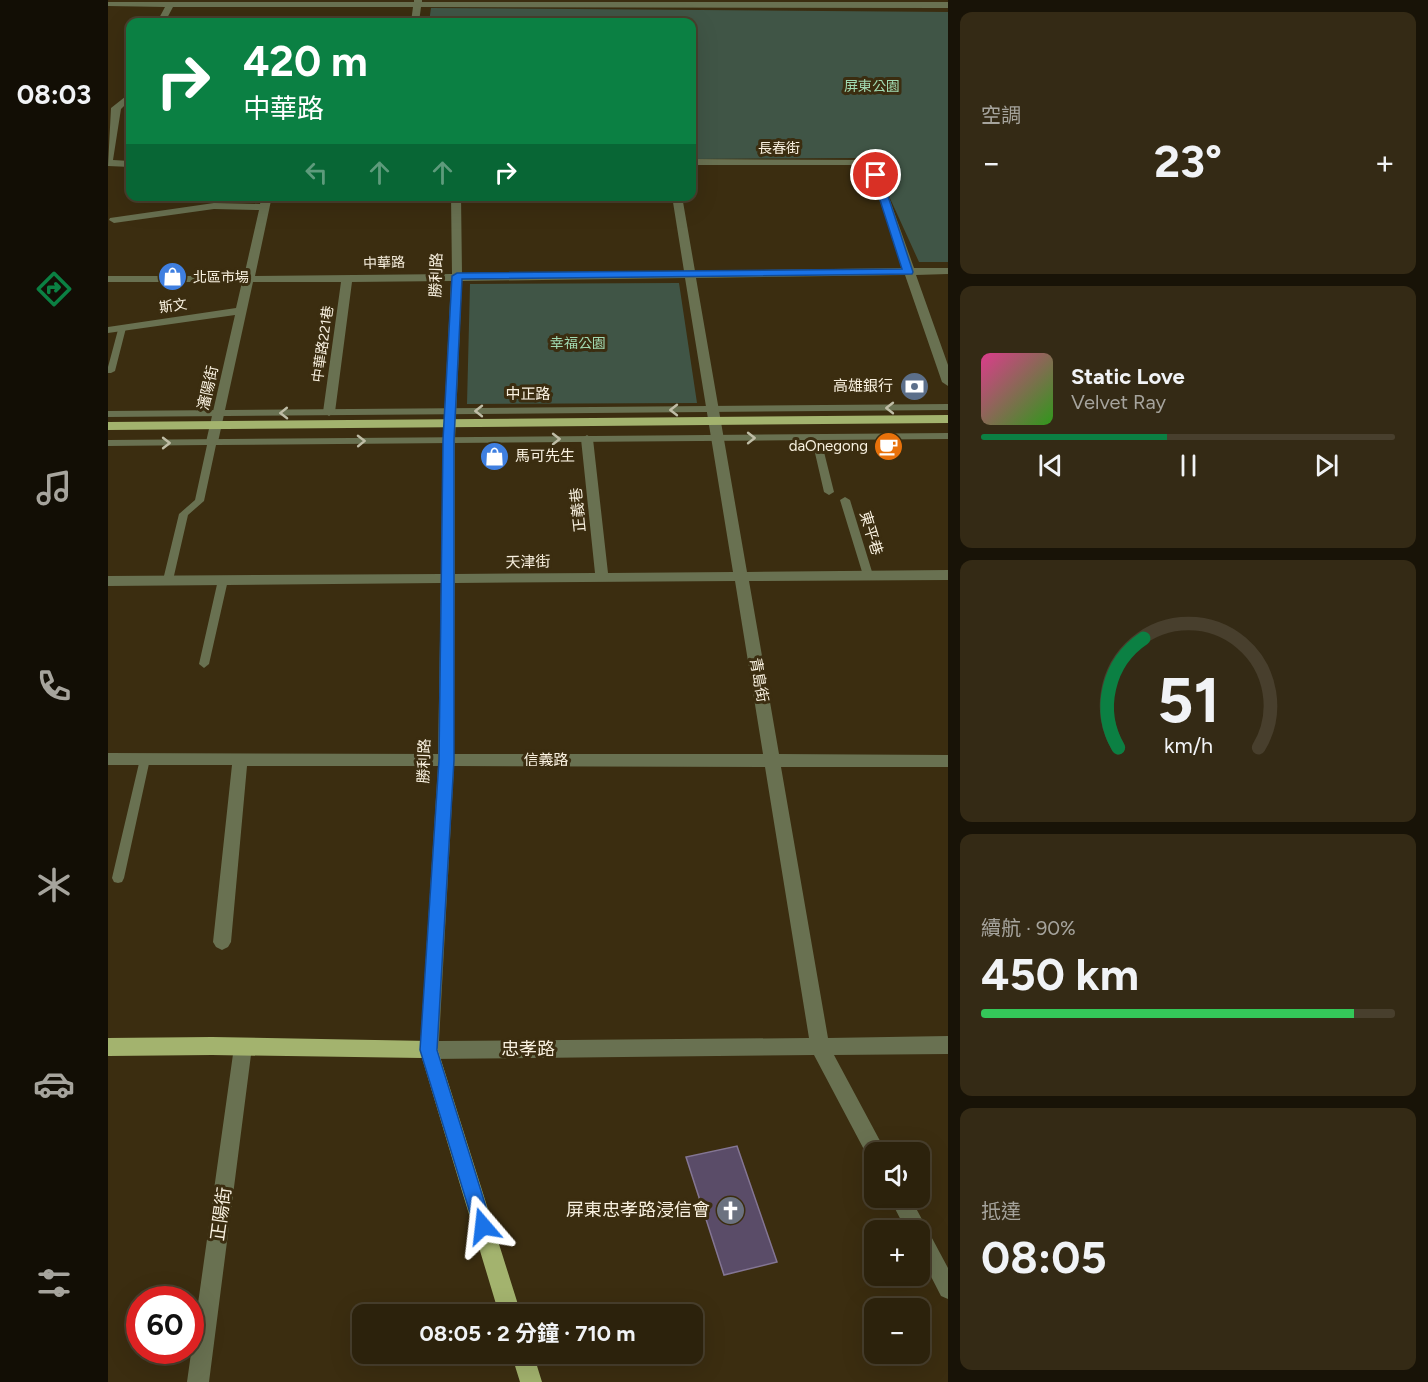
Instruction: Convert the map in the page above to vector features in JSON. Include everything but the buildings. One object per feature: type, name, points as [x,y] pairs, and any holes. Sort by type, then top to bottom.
[{"type":"main road","name":"中正路","points":[[108,426],[217,419],[450,417],[714,415],[948,419]]},
{"type":"main road","name":"忠孝路","points":[[108,1047],[429,1050]]},
{"type":"main road","name":"勝利路","points":[[429,1050],[507,1304]]},
{"type":"main road","points":[[525,1364],[531,1382]]},
{"type":"street","points":[[163,18],[171,2]]},
{"type":"street","points":[[416,18],[418,2]]},
{"type":"street","points":[[115,3],[948,5]]},
{"type":"street","points":[[126,99],[116,108],[117,126],[108,163],[126,164]]},
{"type":"street","name":"長春街","points":[[696,162],[866,162],[876,175],[908,272]]},
{"type":"street","name":"勝利路","points":[[429,1050],[446,760],[446,579],[449,440],[457,276],[457,201]]},
{"type":"street","name":"青島街","points":[[678,201],[820,1047],[871,1142]]},
{"type":"street","points":[[114,220],[214,206],[266,202]]},
{"type":"street","name":"瀋陽街","points":[[212,442],[266,202]]},
{"type":"street","name":"中華路","points":[[108,279],[690,276],[948,271]]},
{"type":"street","points":[[908,272],[948,382]]},
{"type":"street","name":"中華路221巷","points":[[329,412],[347,279]]},
{"type":"street","name":"斯文","points":[[108,330],[241,311]]},
{"type":"street","name":"正義巷","points":[[587,439],[602,577]]},
{"type":"street","name":"天津街","points":[[108,581],[948,575]]},
{"type":"street","name":"信義路","points":[[108,759],[948,760]]},
{"type":"street","name":"信義路","points":[[108,769],[145,759]]},
{"type":"street","points":[[222,942],[240,759]]},
{"type":"street","name":"忠孝路","points":[[429,1050],[948,1045]]},
{"type":"street","name":"正陽街","points":[[198,1382],[243,1047]]},
{"type":"street","points":[[930,1254],[948,1289]]},
{"type":"lane","points":[[111,371],[122,328]]},
{"type":"lane","name":"中正路","points":[[714,415],[948,407]]},
{"type":"lane","name":"中正路","points":[[108,414],[217,419],[329,412],[450,417]]},
{"type":"lane","points":[[108,443],[948,436]]},
{"type":"lane","points":[[816,437],[830,492]]},
{"type":"lane","name":"瀋陽街","points":[[168,580],[184,514],[199,501],[212,442]]},
{"type":"lane","name":"東平巷","points":[[845,500],[868,575]]},
{"type":"lane","points":[[204,664],[223,580]]},
{"type":"lane","points":[[118,878],[145,759]]},
{"type":"green space","name":"屏東公園","points":[[431,8],[948,12],[948,262],[919,262],[878,172],[868,160],[858,158],[696,159],[696,18],[430,18]]},
{"type":"green space","name":"幸福公園","points":[[679,283],[697,403],[467,404],[470,284]]},
{"type":"place","name":"北區市場","points":[[172,277]]},
{"type":"place","name":"高雄銀行","points":[[914,386]]},
{"type":"place","name":"daOnegong","points":[[889,446]]},
{"type":"place","name":"馬可先生","points":[[494,456]]},
{"type":"place","name":"屏東忠孝路浸信會","points":[[731,1210]]},
{"type":"route","points":[[483,1226],[429,1050],[446,760],[449,440],[457,276],[690,276],[908,272],[876,175]]}]
